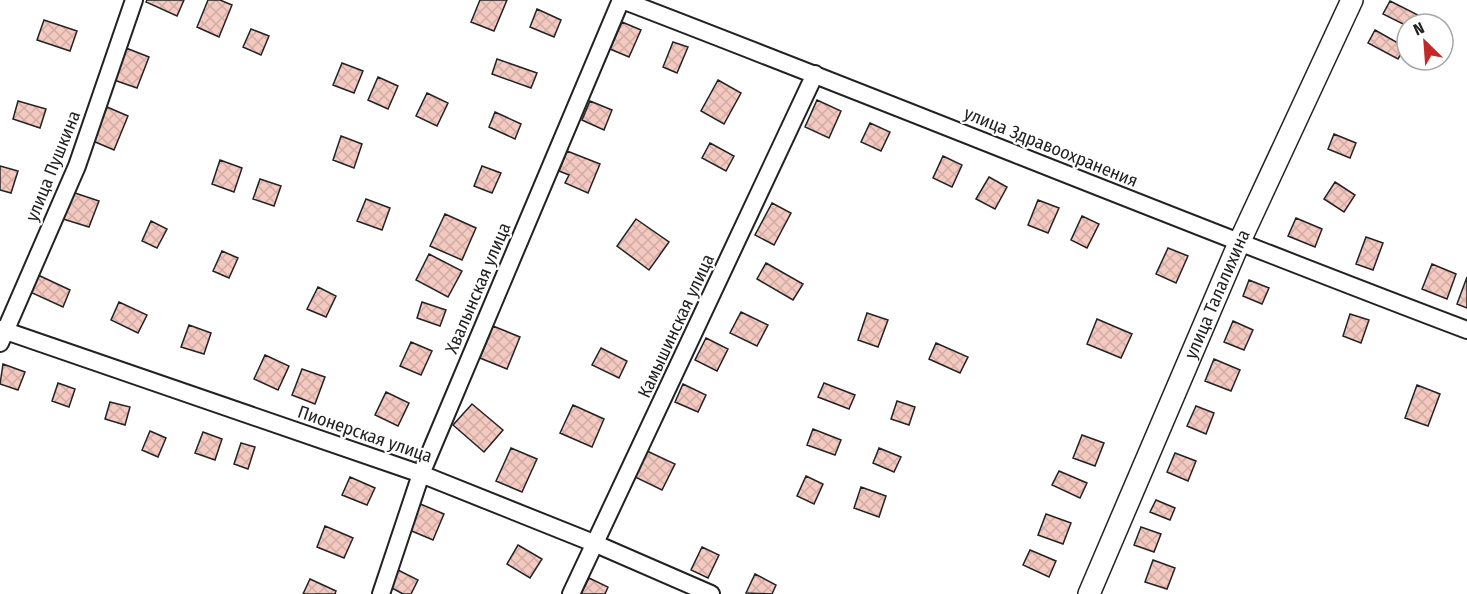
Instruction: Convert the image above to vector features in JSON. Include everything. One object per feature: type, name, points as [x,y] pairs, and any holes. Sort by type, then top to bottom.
[{"type":"street","name":"улица Пушкина","points":[[1,334],[77,166],[134,0]]},
{"type":"street","name":"улица Здравоохранения","points":[[621,0],[815,74],[1239,243],[1467,330]]},
{"type":"street","name":"Хвалынская улица","points":[[381,594],[421,474],[621,0]]},
{"type":"street","name":"улица Талалихина","points":[[1089,594],[1239,243],[1352,0]]},
{"type":"street","name":"Камышинская улица","points":[[571,594],[815,74]]},
{"type":"street","name":"Пионерская улица","points":[[1,334],[421,474],[596,544],[711,594]]},
{"type":"building","points":[[147,0],[184,0],[177,16],[146,2]]},
{"type":"building","points":[[208,0],[220,0],[232,5],[219,37],[197,27]]},
{"type":"building","points":[[480,0],[507,0],[494,31],[471,22]]},
{"type":"building","points":[[1390,1],[1412,12],[1395,12],[1395,20],[1383,14]]},
{"type":"building","points":[[537,9],[561,20],[554,37],[530,27]]},
{"type":"building","points":[[44,20],[77,31],[70,51],[37,40]]},
{"type":"building","points":[[622,22],[641,30],[629,57],[610,49]]},
{"type":"building","points":[[251,29],[269,36],[261,55],[243,47]]},
{"type":"building","points":[[1375,30],[1395,41],[1395,57],[1368,43]]},
{"type":"building","points":[[673,42],[688,47],[677,73],[663,67]]},
{"type":"building","points":[[126,48],[149,57],[137,88],[114,80]]},
{"type":"building","points":[[497,59],[537,73],[531,88],[492,74]]},
{"type":"building","points":[[342,63],[363,71],[354,93],[333,85]]},
{"type":"building","points":[[378,77],[398,86],[388,109],[368,100]]},
{"type":"building","points":[[718,80],[741,93],[724,124],[701,111]]},
{"type":"building","points":[[427,93],[448,103],[437,126],[416,116]]},
{"type":"building","points":[[817,100],[841,111],[829,138],[805,127]]},
{"type":"building","points":[[18,101],[46,109],[40,128],[13,119]]},
{"type":"building","points":[[590,101],[612,110],[604,130],[582,120]]},
{"type":"building","points":[[107,107],[128,116],[114,150],[93,141]]},
{"type":"building","points":[[495,112],[521,124],[515,139],[489,127]]},
{"type":"building","points":[[870,123],[890,132],[881,151],[861,142]]},
{"type":"building","points":[[1334,134],[1356,143],[1350,158],[1328,149]]},
{"type":"building","points":[[341,136],[362,144],[354,168],[333,160]]},
{"type":"building","points":[[710,143],[734,156],[726,171],[702,158]]},
{"type":"building","points":[[567,151],[600,164],[588,193],[565,183],[569,175],[559,171]]},
{"type":"building","points":[[943,156],[962,165],[952,187],[933,178]]},
{"type":"building","points":[[220,160],[242,168],[234,192],[212,184]]},
{"type":"building","points":[[0,166],[18,171],[11,193],[0,190]]},
{"type":"building","points":[[482,166],[501,173],[492,193],[474,186]]},
{"type":"building","points":[[989,177],[1007,187],[995,209],[976,199]]},
{"type":"building","points":[[260,179],[281,186],[274,206],[253,199]]},
{"type":"building","points":[[1335,182],[1355,195],[1344,212],[1324,199]]},
{"type":"building","points":[[72,192],[99,201],[89,227],[63,219]]},
{"type":"building","points":[[366,199],[390,208],[382,230],[357,221]]},
{"type":"building","points":[[1038,200],[1059,208],[1048,233],[1028,225]]},
{"type":"building","points":[[772,203],[791,213],[774,245],[755,235]]},
{"type":"building","points":[[445,214],[476,228],[462,260],[430,246]]},
{"type":"building","points":[[1082,216],[1099,224],[1087,248],[1071,240]]},
{"type":"building","points":[[1296,218],[1322,229],[1315,247],[1288,236]]},
{"type":"building","points":[[636,219],[669,242],[649,270],[617,246]]},
{"type":"building","points":[[151,221],[167,229],[157,248],[142,241]]},
{"type":"building","points":[[1366,237],[1383,243],[1373,270],[1356,264]]},
{"type":"building","points":[[1168,248],[1188,256],[1176,283],[1156,274]]},
{"type":"building","points":[[222,251],[238,258],[229,278],[213,271]]},
{"type":"building","points":[[429,254],[462,271],[448,297],[416,280]]},
{"type":"building","points":[[766,263],[803,284],[793,300],[757,279]]},
{"type":"building","points":[[1432,264],[1456,274],[1447,299],[1422,289]]},
{"type":"building","points":[[38,275],[70,290],[63,307],[30,292]]},
{"type":"building","points":[[1467,277],[1467,308],[1457,304]]},
{"type":"building","points":[[1249,280],[1269,288],[1262,304],[1243,296]]},
{"type":"building","points":[[318,287],[336,296],[326,317],[307,309]]},
{"type":"building","points":[[119,302],[147,315],[138,333],[111,320]]},
{"type":"building","points":[[422,302],[446,310],[440,326],[417,318]]},
{"type":"building","points":[[741,312],[768,325],[757,346],[730,333]]},
{"type":"building","points":[[867,313],[888,320],[878,347],[858,340]]},
{"type":"building","points":[[1350,314],[1369,320],[1361,343],[1343,336]]},
{"type":"building","points":[[1097,319],[1132,334],[1121,358],[1087,344]]},
{"type":"building","points":[[1233,321],[1253,330],[1244,350],[1224,342]]},
{"type":"building","points":[[189,325],[211,333],[204,354],[181,347]]},
{"type":"building","points":[[493,326],[520,337],[507,369],[480,358]]},
{"type":"building","points":[[706,338],[728,349],[717,371],[695,360]]},
{"type":"building","points":[[411,342],[432,351],[421,375],[400,366]]},
{"type":"building","points":[[936,343],[968,357],[960,373],[929,359]]},
{"type":"building","points":[[601,348],[627,361],[619,378],[592,365]]},
{"type":"building","points":[[265,355],[289,366],[278,390],[254,379]]},
{"type":"building","points":[[1214,359],[1240,370],[1231,391],[1205,381]]},
{"type":"building","points":[[3,364],[25,372],[18,390],[0,384]]},
{"type":"building","points":[[302,369],[325,377],[315,404],[292,395]]},
{"type":"building","points":[[58,383],[75,389],[69,407],[52,401]]},
{"type":"building","points":[[824,383],[855,395],[849,409],[818,397]]},
{"type":"building","points":[[683,384],[706,395],[698,412],[675,402]]},
{"type":"building","points":[[1417,385],[1440,394],[1428,426],[1405,418]]},
{"type":"building","points":[[386,392],[409,403],[398,426],[375,415]]},
{"type":"building","points":[[897,401],[915,407],[909,425],[891,419]]},
{"type":"building","points":[[110,402],[130,407],[125,425],[105,419]]},
{"type":"building","points":[[472,404],[503,430],[484,452],[453,425]]},
{"type":"building","points":[[573,405],[604,419],[592,447],[560,433]]},
{"type":"building","points":[[1196,406],[1214,413],[1206,434],[1187,426]]},
{"type":"building","points":[[813,429],[841,440],[835,455],[807,445]]},
{"type":"building","points":[[150,431],[166,438],[158,457],[142,450]]},
{"type":"building","points":[[203,432],[222,439],[215,460],[195,453]]},
{"type":"building","points":[[1082,435],[1104,443],[1095,466],[1073,458]]},
{"type":"building","points":[[241,443],[255,447],[248,469],[234,464]]},
{"type":"building","points":[[511,448],[537,459],[522,492],[496,481]]},
{"type":"building","points":[[879,448],[901,457],[894,472],[873,463]]},
{"type":"building","points":[[647,451],[675,464],[662,490],[635,477]]},
{"type":"building","points":[[1175,453],[1196,461],[1188,481],[1167,472]]},
{"type":"building","points":[[1059,471],[1087,483],[1080,498],[1052,485]]},
{"type":"building","points":[[806,476],[823,484],[814,504],[797,496]]},
{"type":"building","points":[[350,477],[375,488],[367,505],[342,495]]},
{"type":"building","points":[[861,487],[886,496],[879,517],[854,508]]},
{"type":"building","points":[[1156,500],[1175,508],[1170,520],[1150,512]]},
{"type":"building","points":[[418,503],[444,514],[433,540],[407,529]]},
{"type":"building","points":[[1046,514],[1071,523],[1063,544],[1038,535]]},
{"type":"building","points":[[325,526],[353,538],[344,558],[317,547]]},
{"type":"building","points":[[1141,527],[1161,534],[1154,552],[1134,545]]},
{"type":"building","points":[[518,545],[542,559],[530,578],[507,564]]},
{"type":"building","points":[[702,547],[719,555],[708,578],[691,570]]},
{"type":"building","points":[[1030,550],[1056,561],[1049,577],[1023,565]]},
{"type":"building","points":[[1153,560],[1175,568],[1167,589],[1145,582]]},
{"type":"building","points":[[396,569],[418,580],[411,594],[403,594],[388,586]]},
{"type":"building","points":[[755,574],[776,585],[772,594],[746,593]]},
{"type":"building","points":[[589,578],[608,587],[605,594],[581,594]]},
{"type":"building","points":[[310,579],[336,591],[335,594],[303,594]]}]
